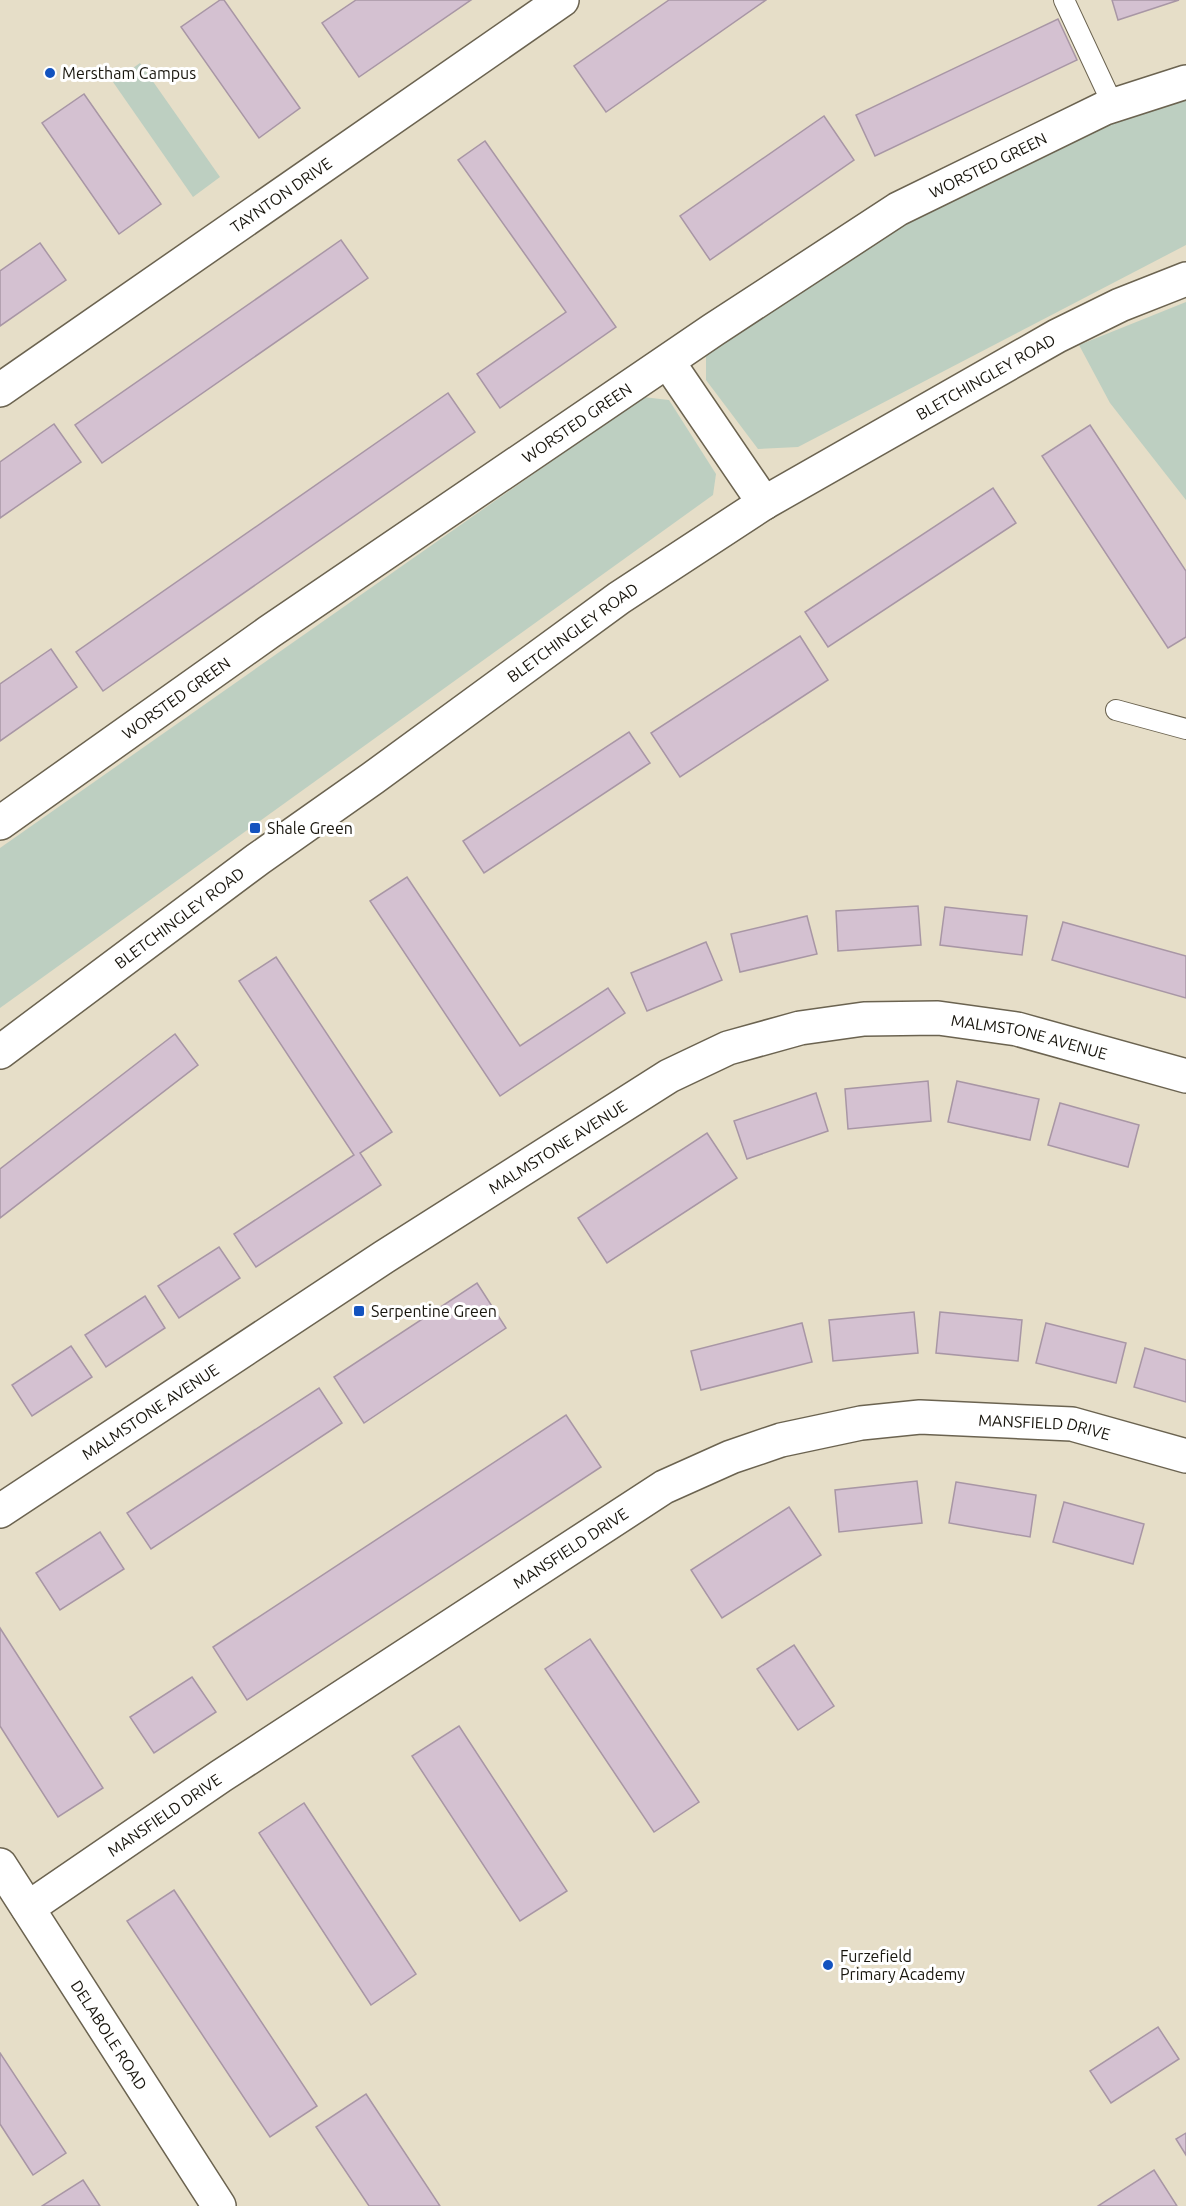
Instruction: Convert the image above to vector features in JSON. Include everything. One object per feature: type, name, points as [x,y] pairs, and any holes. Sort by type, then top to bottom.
[{"type":"street","name":"TAYNTON DRIVE","points":[[0,390],[562,0]]},
{"type":"street","name":"WORSTED GREEN","points":[[0,823],[269,632],[898,209],[1113,105],[1186,82]]},
{"type":"street","name":"BLETCHINGLEY ROAD","points":[[0,1052],[258,859],[620,598],[764,503],[1057,336],[1120,305],[1186,279]]},
{"type":"street","points":[[668,362],[764,503]]},
{"type":"street","name":"MALMSTONE AVENUE","points":[[0,1511],[384,1257],[669,1076],[728,1048],[800,1028],[864,1019],[938,1018],[1017,1029],[1186,1076]]},
{"type":"street","name":"MANSFIELD DRIVE","points":[[28,1908],[221,1776],[664,1487],[730,1457],[781,1440],[861,1423],[920,1418],[1072,1424],[1186,1456]]},
{"type":"street","name":"DELABOLE ROAD","points":[[0,1865],[219,2206]]},
{"type":"lane","points":[[1064,0],[1113,105]]},
{"type":"lane","points":[[1116,711],[1186,729]]},
{"type":"green space","points":[[140,63],[220,177],[193,197],[113,82]]},
{"type":"green space","points":[[1186,89],[1186,245],[798,447],[758,449],[706,380],[706,353],[904,223],[1117,115]]},
{"type":"green space","points":[[1186,302],[1186,500],[1110,403],[1079,345]]},
{"type":"green space","points":[[643,397],[669,400],[716,474],[713,495],[0,1008],[0,848]]},
{"type":"building","points":[[220,0],[224,0],[300,108],[259,138],[181,27]]},
{"type":"building","points":[[356,0],[471,0],[359,77],[322,23]]},
{"type":"building","points":[[669,0],[766,0],[606,112],[574,66]]},
{"type":"building","points":[[1112,0],[1179,0],[1118,20]]},
{"type":"building","points":[[1058,19],[1077,60],[875,156],[856,115]]},
{"type":"building","points":[[84,94],[161,204],[119,234],[42,123]]},
{"type":"building","points":[[824,116],[854,160],[710,260],[680,216]]},
{"type":"building","points":[[485,141],[616,327],[500,408],[477,374],[566,312],[458,160]]},
{"type":"building","points":[[341,240],[368,278],[102,463],[75,425]]},
{"type":"building","points":[[40,243],[66,280],[0,326],[0,271]]},
{"type":"building","points":[[448,393],[475,432],[103,691],[76,652]]},
{"type":"building","points":[[54,424],[81,462],[0,518],[0,462]]},
{"type":"building","points":[[1090,425],[1186,571],[1186,637],[1168,648],[1042,456]]},
{"type":"building","points":[[993,488],[1016,523],[828,647],[805,612]]},
{"type":"building","points":[[800,636],[828,680],[680,777],[651,733]]},
{"type":"building","points":[[51,649],[77,687],[0,741],[0,684]]},
{"type":"building","points":[[629,732],[650,763],[484,873],[463,841]]},
{"type":"building","points":[[407,877],[520,1046],[608,988],[625,1013],[500,1096],[370,901]]},
{"type":"building","points":[[918,906],[921,945],[838,951],[836,911]]},
{"type":"building","points":[[945,907],[1027,916],[1022,955],[940,945]]},
{"type":"building","points":[[807,916],[817,954],[740,972],[731,934]]},
{"type":"building","points":[[1063,922],[1186,956],[1186,998],[1052,960]]},
{"type":"building","points":[[706,942],[722,980],[647,1011],[631,973]]},
{"type":"building","points":[[276,957],[392,1132],[360,1153],[381,1185],[256,1267],[234,1234],[354,1155],[239,981]]},
{"type":"building","points":[[175,1034],[198,1065],[0,1218],[0,1169]]},
{"type":"building","points":[[928,1081],[931,1121],[848,1129],[845,1089]]},
{"type":"building","points":[[957,1081],[1039,1099],[1030,1140],[948,1122]]},
{"type":"building","points":[[816,1093],[828,1131],[747,1159],[734,1121]]},
{"type":"building","points":[[1060,1103],[1139,1125],[1128,1167],[1048,1145]]},
{"type":"building","points":[[707,1133],[737,1178],[607,1263],[578,1218]]},
{"type":"building","points":[[219,1247],[240,1278],[179,1318],[158,1286]]},
{"type":"building","points":[[477,1283],[506,1328],[364,1423],[334,1377]]},
{"type":"building","points":[[145,1296],[165,1328],[106,1367],[85,1335]]},
{"type":"building","points":[[914,1312],[918,1353],[833,1361],[829,1320]]},
{"type":"building","points":[[940,1312],[1022,1320],[1018,1361],[936,1353]]},
{"type":"building","points":[[802,1323],[812,1362],[701,1390],[691,1351]]},
{"type":"building","points":[[1046,1323],[1126,1343],[1116,1383],[1036,1363]]},
{"type":"building","points":[[71,1346],[92,1377],[32,1416],[12,1385]]},
{"type":"building","points":[[1145,1348],[1186,1360],[1186,1402],[1134,1387]]},
{"type":"building","points":[[319,1388],[342,1423],[151,1549],[127,1513]]},
{"type":"building","points":[[566,1415],[601,1467],[247,1700],[213,1647]]},
{"type":"building","points":[[917,1481],[922,1523],[839,1532],[835,1490]]},
{"type":"building","points":[[956,1482],[1036,1495],[1030,1537],[949,1523]]},
{"type":"building","points":[[1064,1502],[1144,1524],[1133,1564],[1053,1542]]},
{"type":"building","points":[[789,1507],[821,1555],[722,1618],[691,1570]]},
{"type":"building","points":[[100,1532],[124,1569],[60,1610],[36,1573]]},
{"type":"building","points":[[0,1628],[103,1788],[58,1817],[0,1726]]},
{"type":"building","points":[[590,1639],[699,1802],[654,1832],[545,1669]]},
{"type":"building","points":[[794,1645],[834,1706],[798,1730],[757,1669]]},
{"type":"building","points":[[192,1677],[216,1712],[154,1753],[130,1717]]},
{"type":"building","points":[[459,1726],[567,1891],[520,1921],[412,1756]]},
{"type":"building","points":[[304,1803],[416,1974],[371,2005],[259,1833]]},
{"type":"building","points":[[174,1890],[317,2106],[270,2137],[127,1921]]},
{"type":"building","points":[[1158,2027],[1179,2059],[1111,2103],[1090,2071]]},
{"type":"building","points":[[0,2053],[66,2153],[33,2175],[0,2124]]},
{"type":"building","points":[[366,2094],[440,2206],[369,2206],[316,2127]]},
{"type":"building","points":[[1186,2133],[1186,2155],[1176,2139]]},
{"type":"building","points":[[1154,2170],[1177,2206],[1098,2206]]},
{"type":"building","points":[[83,2180],[100,2206],[42,2206]]},
{"type":"place","name":"Merstham Campus","points":[[50,73]]},
{"type":"place","name":"Shale Green","points":[[255,828]]},
{"type":"place","name":"Serpentine Green","points":[[359,1311]]},
{"type":"place","name":"Furzefield Primary Academy","points":[[828,1965]]}]
